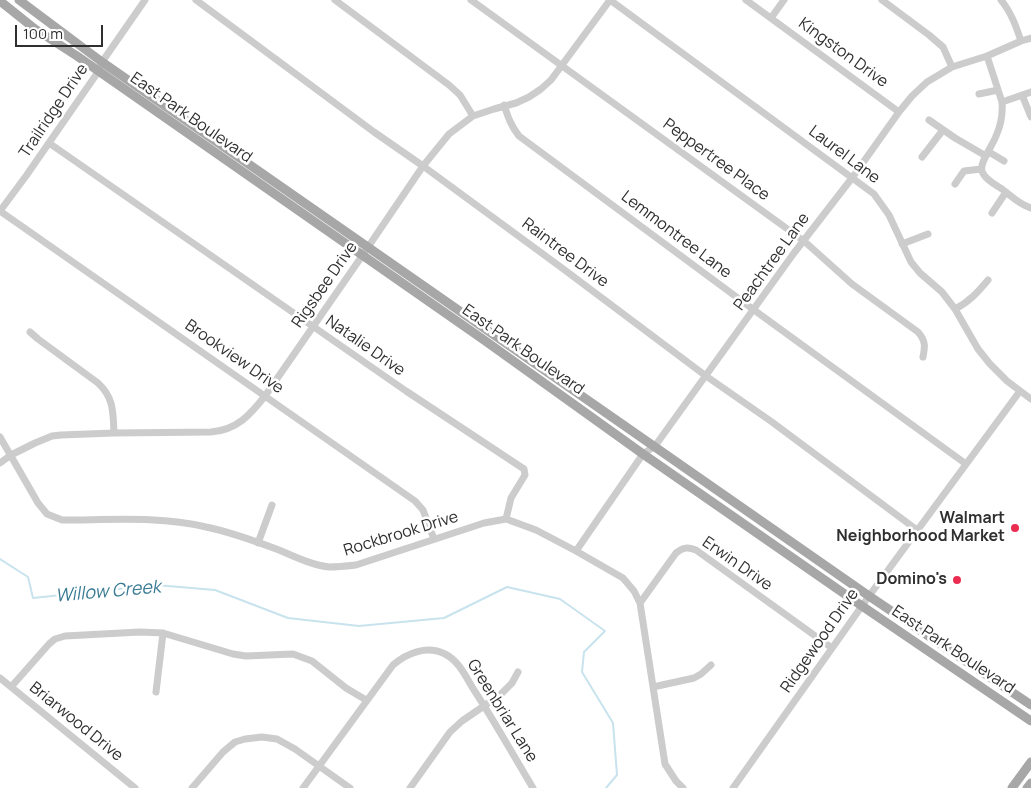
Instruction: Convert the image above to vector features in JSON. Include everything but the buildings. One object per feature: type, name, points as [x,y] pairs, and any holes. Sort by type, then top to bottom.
[{"type":"main road","name":"East Park Boulevard","points":[[18,0],[102,62],[869,596],[1031,705]]},
{"type":"main road","name":"East Park Boulevard","points":[[0,1],[34,29],[77,56],[484,340],[643,454],[1031,721]]},
{"type":"main road","points":[[34,29],[42,18]]},
{"type":"main road","points":[[1012,788],[1031,762]]},
{"type":"main road","points":[[1028,788],[1031,783]]},
{"type":"street","name":"Trailridge Drive","points":[[0,211],[98,72],[102,62],[145,0]]},
{"type":"street","name":"Raintree Drive","points":[[196,0],[917,530]]},
{"type":"street","points":[[335,0],[449,85],[460,96],[474,116]]},
{"type":"street","name":"Peppertree Place","points":[[472,0],[804,241],[852,284],[918,332],[925,347],[922,357]]},
{"type":"street","name":"Rigsbee Drive","points":[[0,463],[11,455],[52,436],[70,434],[218,432],[230,428],[249,416],[265,396],[423,166],[450,134],[474,116],[504,105],[516,103],[542,89],[562,66],[610,0]]},
{"type":"street","name":"Laurel Lane","points":[[610,0],[874,194],[889,215],[911,262],[920,273],[942,292],[955,309],[978,349],[990,364],[1007,381],[1031,399]]},
{"type":"street","name":"Kingston Drive","points":[[746,0],[899,112]]},
{"type":"street","points":[[771,18],[784,0]]},
{"type":"street","points":[[882,0],[943,48],[952,67]]},
{"type":"street","points":[[1001,0],[1016,26],[1021,41]]},
{"type":"street","name":"Peachtree Lane","points":[[576,551],[643,454],[655,446],[912,96],[927,82],[952,67],[987,56],[1031,38]]},
{"type":"street","points":[[987,56],[1002,102],[1002,114],[999,128],[982,169],[985,177],[1022,204],[1031,208]]},
{"type":"street","points":[[979,94],[998,90]]},
{"type":"street","points":[[1002,102],[1031,92]]},
{"type":"street","points":[[1022,95],[1031,117]]},
{"type":"street","name":"Lemmontree Lane","points":[[504,105],[512,127],[519,136],[966,464]]},
{"type":"street","points":[[930,120],[955,138],[1004,161]]},
{"type":"street","points":[[922,157],[943,130]]},
{"type":"street","name":"Natalie Drive","points":[[49,143],[406,391],[524,469],[525,475],[511,498],[506,519]]},
{"type":"street","points":[[955,184],[964,172],[982,169]]},
{"type":"street","points":[[992,213],[1006,192]]},
{"type":"street","name":"Brookview Drive","points":[[0,211],[415,501],[424,510],[434,539]]},
{"type":"street","points":[[902,244],[928,234]]},
{"type":"street","points":[[955,309],[966,303],[988,280]]},
{"type":"street","points":[[30,332],[104,389],[112,406],[114,433]]},
{"type":"street","name":"Ridgewood Drive","points":[[733,788],[869,596],[1020,391]]},
{"type":"street","name":"Rockbrook Drive","points":[[0,438],[38,503],[47,514],[62,520],[158,520],[183,522],[258,542],[314,564],[342,567],[356,565],[484,523],[506,519]]},
{"type":"street","points":[[258,542],[272,505]]},
{"type":"street","points":[[506,519],[536,530],[576,551],[623,578],[634,591],[640,603],[665,764],[683,788]]},
{"type":"street","name":"Erwin Drive","points":[[640,603],[676,553],[681,548],[688,547],[696,550],[832,648]]},
{"type":"street","points":[[11,687],[49,644],[56,639],[65,636],[140,632],[162,633],[246,656],[294,654],[302,656],[312,660],[333,678],[366,700]]},
{"type":"street","points":[[156,692],[162,633]]},
{"type":"street","name":"Greenbriar Lane","points":[[303,788],[393,665],[408,654],[432,650],[446,655],[458,665],[485,706],[533,788]]},
{"type":"street","points":[[653,687],[694,678],[711,665]]},
{"type":"street","points":[[410,788],[450,732],[462,720],[500,695],[512,683],[518,672]]},
{"type":"street","name":"Briarwood Drive","points":[[0,678],[135,788]]},
{"type":"street","points":[[192,788],[223,752],[235,742],[254,737],[277,739],[350,788]]},
{"type":"waterway","name":"Willow Creek","points":[[0,559],[28,577],[33,598],[156,585],[215,590],[288,618],[359,626],[444,618],[507,587],[560,599],[605,631],[584,652],[582,672],[613,723],[617,775],[606,788]]},
{"type":"place","name":"Walmart Neighborhood Market","points":[[1015,528]]},
{"type":"place","name":"Domino's","points":[[957,580]]}]
